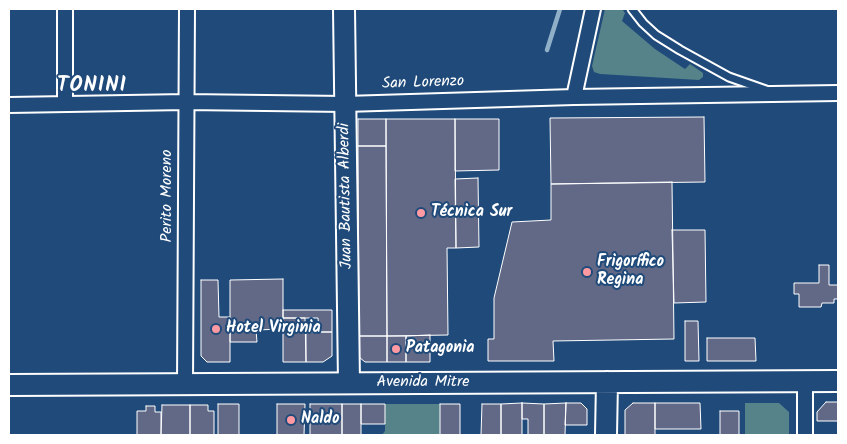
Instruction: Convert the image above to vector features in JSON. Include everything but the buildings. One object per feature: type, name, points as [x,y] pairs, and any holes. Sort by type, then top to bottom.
[{"type":"main road","name":"Juan Bautista Alberdi","points":[[344,9],[349,383]]},
{"type":"main road","name":"Avenida Mitre","points":[[9,385],[838,381]]},
{"type":"main road","points":[[606,435],[607,382]]},
{"type":"street","points":[[65,9],[65,104]]},
{"type":"street","name":"Perito Moreno","points":[[185,384],[187,9]]},
{"type":"street","points":[[574,97],[593,9]]},
{"type":"street","name":"San Lorenzo","points":[[9,105],[186,102],[346,104],[835,92]]},
{"type":"street","points":[[805,435],[806,381]]},
{"type":"lane","points":[[632,9],[656,35],[680,50],[729,77],[774,93]]},
{"type":"green space","points":[[605,9],[622,9],[625,13],[622,21],[655,49],[685,69],[690,64],[703,73],[703,77],[699,80],[600,74],[594,72],[592,66]]},
{"type":"green space","points":[[745,403],[779,403],[789,412],[789,435],[745,435]]},
{"type":"green space","points":[[385,404],[440,404],[440,435],[382,435],[385,431]]},
{"type":"waterway","points":[[547,50],[560,9]]},
{"type":"place","name":"Técnica Sur","points":[[421,213]]},
{"type":"place","name":"Frigorífico Regina","points":[[587,272]]},
{"type":"place","name":"Hotel Virginia","points":[[216,329]]},
{"type":"place","name":"Patagonia","points":[[396,349]]},
{"type":"place","name":"Naldo","points":[[291,420]]},
{"type":"district","name":"TONINI","points":[[92,87]]}]
